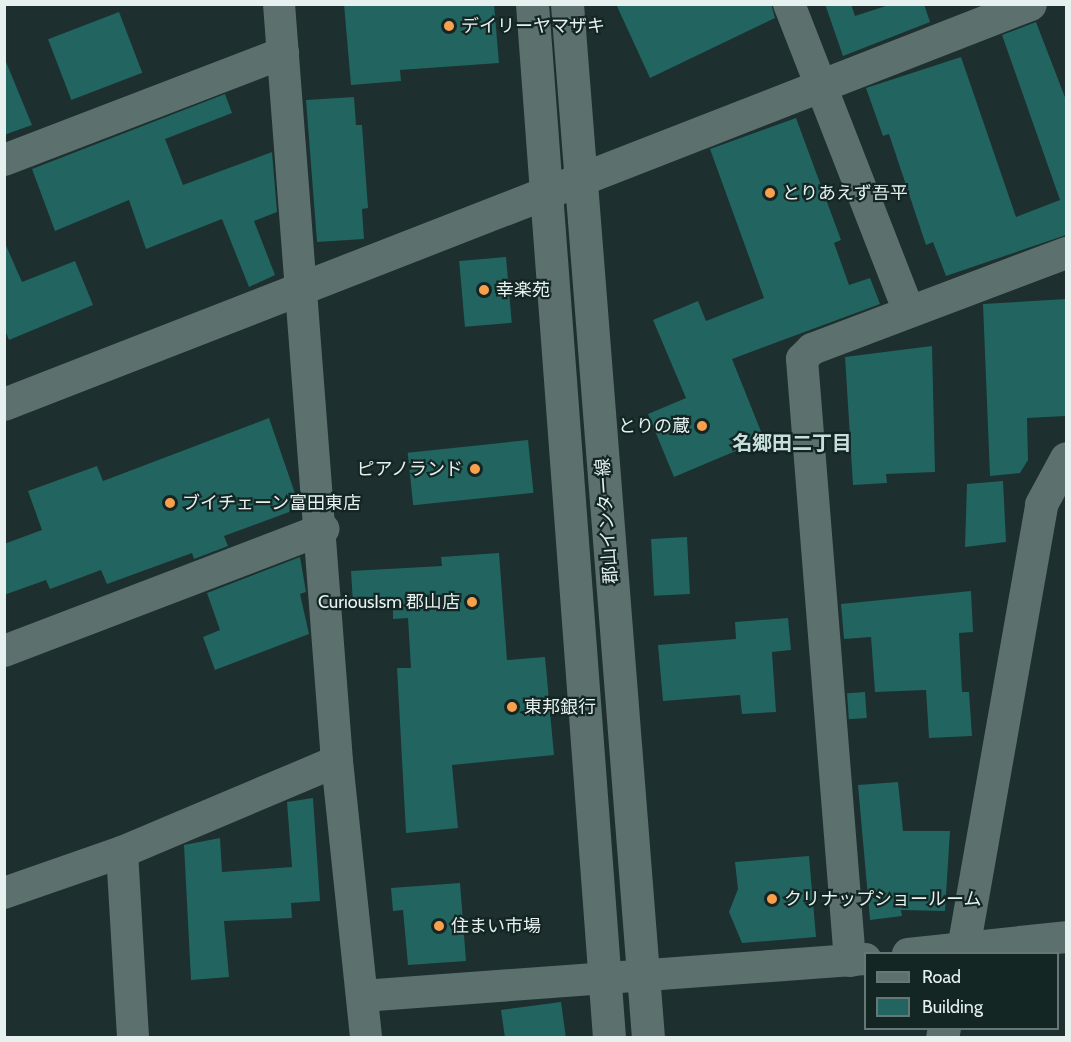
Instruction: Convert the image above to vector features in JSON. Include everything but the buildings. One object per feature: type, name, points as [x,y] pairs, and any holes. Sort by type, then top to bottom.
[{"type":"street","points":[[279,4],[323,529],[337,761],[366,1038]]},
{"type":"street","points":[[532,4],[607,976],[609,1038]]},
{"type":"street","name":"郡山インター線","points":[[567,4],[583,180],[648,1038]]},
{"type":"street","points":[[789,4],[909,311]]},
{"type":"street","points":[[4,404],[304,291],[819,85],[1030,4]]},
{"type":"street","points":[[4,160],[283,53]]},
{"type":"street","points":[[362,996],[642,973],[858,960],[802,359],[812,349],[1066,253]]},
{"type":"street","points":[[963,950],[1041,504],[1066,458]]},
{"type":"street","points":[[4,651],[323,529]]},
{"type":"street","points":[[4,893],[122,852],[337,761]]},
{"type":"street","points":[[122,852],[133,1038]]},
{"type":"street","points":[[936,952],[1066,938]]},
{"type":"place","name":"デイリーヤマザキ","points":[[449,26]]},
{"type":"place","name":"とりあえず吾平","points":[[770,193]]},
{"type":"place","name":"幸楽苑","points":[[484,290]]},
{"type":"place","name":"とりの蔵","points":[[702,426]]},
{"type":"place","name":"ピアノランド","points":[[475,469]]},
{"type":"place","name":"ブイチェーン富田東店","points":[[170,503]]},
{"type":"place","name":"CuriousIsm 郡山店","points":[[472,602]]},
{"type":"place","name":"東邦銀行","points":[[512,707]]},
{"type":"place","name":"クリナップショールーム","points":[[772,899]]},
{"type":"place","name":"住まい市場","points":[[439,926]]},
{"type":"district","name":"名郷田二丁目","points":[[792,443]]}]
